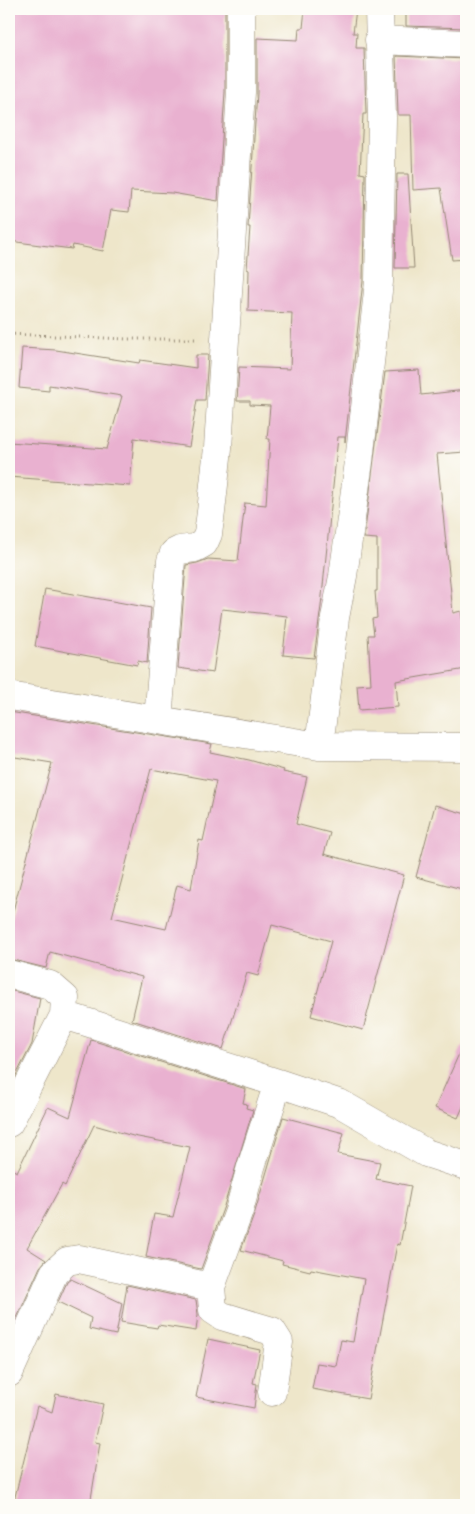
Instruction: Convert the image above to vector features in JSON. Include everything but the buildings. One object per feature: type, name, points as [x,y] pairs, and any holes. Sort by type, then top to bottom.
[{"type":"street","points":[[158,720],[171,561],[174,553],[180,550],[196,548],[204,544],[208,534],[218,448],[241,92],[241,9]]},
{"type":"street","points":[[319,746],[335,618],[343,576],[359,462],[379,282],[382,118],[379,9]]},
{"type":"street","points":[[379,40],[466,44]]},
{"type":"street","points":[[9,696],[319,746],[466,748]]},
{"type":"street","points":[[9,974],[50,986],[65,998],[64,1015],[9,1123]]},
{"type":"street","points":[[64,1015],[341,1104],[426,1153],[466,1166]]},
{"type":"street","points":[[272,1392],[279,1342],[272,1331],[222,1316],[213,1310],[210,1287],[239,1211],[250,1167],[278,1083]]},
{"type":"street","points":[[9,1373],[54,1273],[67,1261],[79,1259],[210,1287]]},
{"type":"path","points":[[9,334],[127,339],[224,339]]}]
